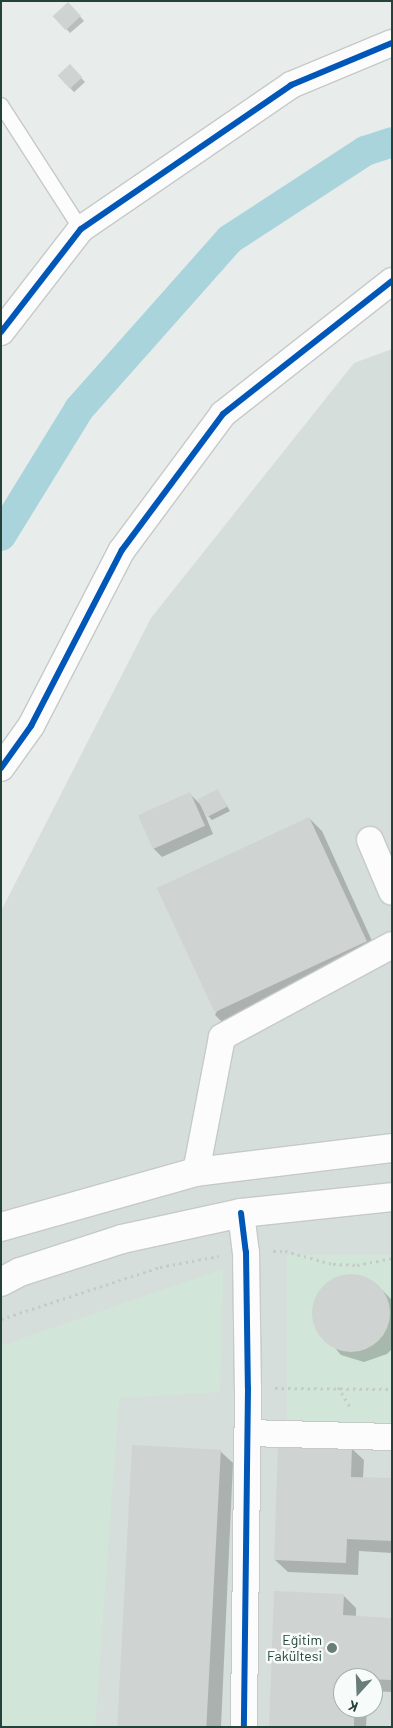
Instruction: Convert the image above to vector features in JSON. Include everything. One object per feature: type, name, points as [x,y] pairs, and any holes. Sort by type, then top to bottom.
[{"type":"street","points":[[1,332],[81,229],[180,158],[291,85],[392,43]]},
{"type":"street","points":[[1,768],[31,726],[122,550],[223,414],[392,281]]},
{"type":"street","points":[[370,840],[392,892]]},
{"type":"street","points":[[196,1172],[222,1037],[392,945]]},
{"type":"street","points":[[1,1227],[196,1172],[392,1148]]},
{"type":"street","points":[[1,1282],[20,1272],[122,1239],[241,1213],[392,1197]]},
{"type":"street","points":[[241,1213],[246,1252],[248,1388],[244,1727]]},
{"type":"street","points":[[248,1433],[392,1437]]},
{"type":"lane","points":[[1,105],[81,229]]},
{"type":"path","points":[[1,1319],[160,1266],[246,1252],[285,1251],[333,1264],[357,1265],[392,1258]]},
{"type":"path","points":[[248,1388],[392,1388]]},
{"type":"shaded area","points":[[392,349],[392,1727],[1,1727],[1,911],[151,618],[354,363]]},
{"type":"green space","points":[[287,1255],[392,1255],[392,1425],[287,1425]]},
{"type":"green space","points":[[223,1269],[220,1392],[119,1398],[95,1727],[1,1727],[1,1346]]},
{"type":"building","points":[[68,2],[81,16],[66,30],[53,16]]},
{"type":"building","points":[[70,64],[82,77],[70,89],[58,76]]},
{"type":"building","points":[[218,789],[227,807],[207,817],[198,799]]},
{"type":"building","points":[[190,792],[205,826],[153,849],[138,815]]},
{"type":"building","points":[[309,817],[367,941],[215,1012],[157,888]]},
{"type":"building","points":[[351,1274],[366,1277],[383,1291],[387,1298],[390,1313],[387,1328],[373,1345],[366,1349],[351,1352],[336,1349],[319,1335],[315,1328],[312,1313],[315,1298],[329,1281],[336,1277]]},
{"type":"building","points":[[278,1443],[352,1446],[351,1477],[392,1478],[392,1541],[347,1539],[346,1563],[274,1560]]},
{"type":"building","points":[[132,1445],[221,1450],[206,1727],[117,1727]]},
{"type":"building","name":"Eğitim Fakültesi","points":[[274,1591],[344,1594],[343,1615],[392,1618],[392,1680],[383,1680],[383,1668],[333,1668],[333,1718],[354,1718],[354,1727],[269,1727]]},
{"type":"waterway","points":[[1,536],[79,409],[230,239],[365,151],[392,142]]},
{"type":"cycle path","points":[[1,332],[81,229],[291,85],[392,43]]},
{"type":"cycle path","points":[[1,768],[31,726],[122,550],[223,414],[392,281]]},
{"type":"cycle path","points":[[241,1213],[246,1252],[248,1388],[244,1727]]},
{"type":"place","name":"Eğitim Fakültesi","points":[[332,1648]]}]
